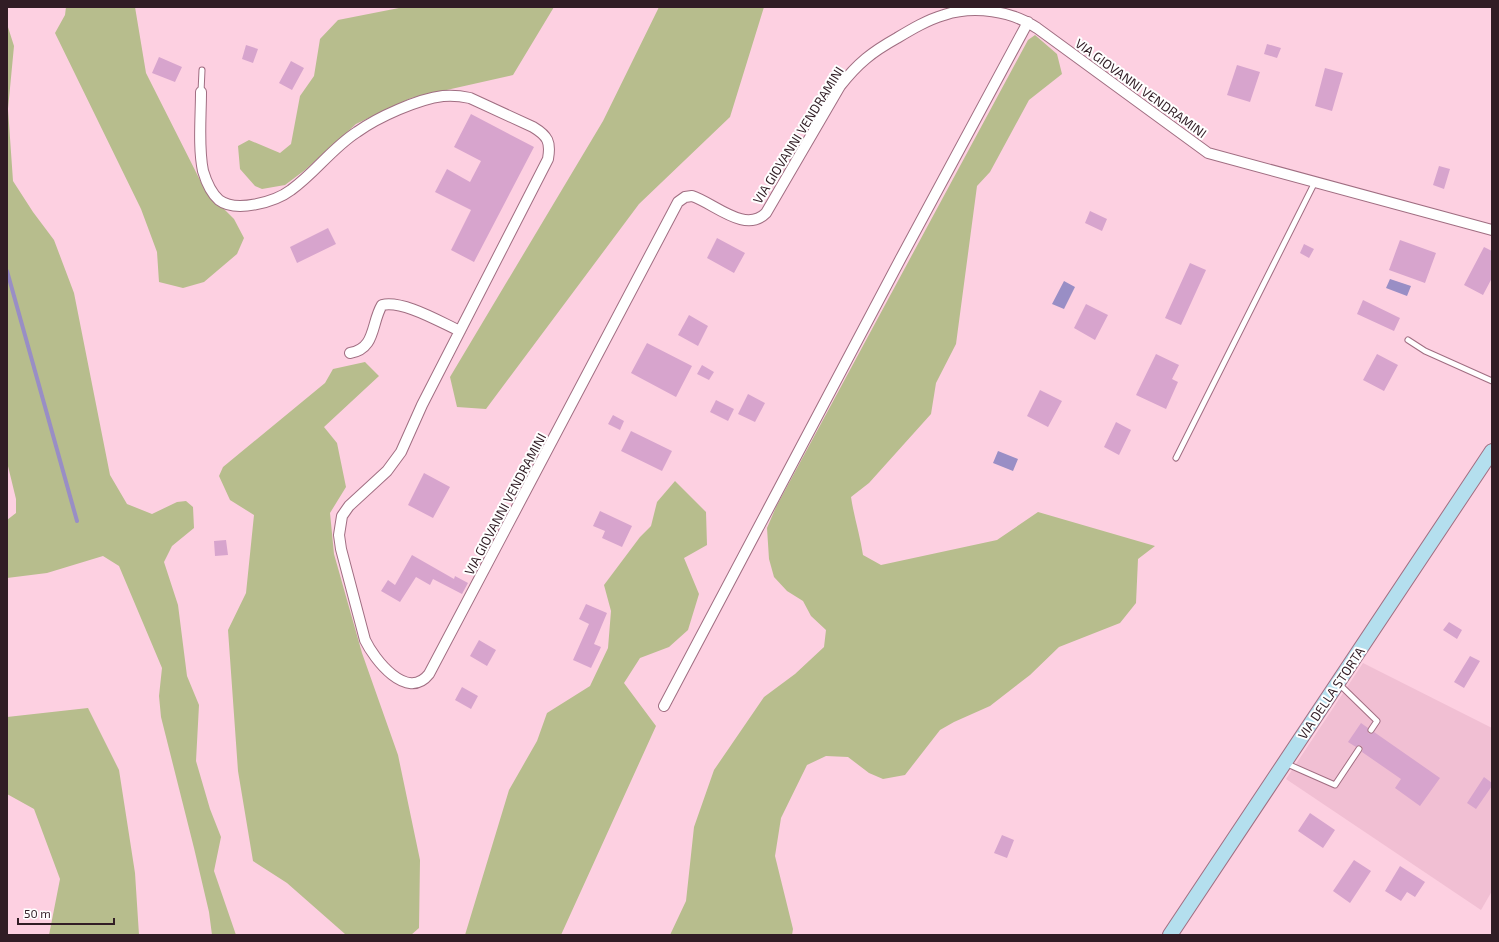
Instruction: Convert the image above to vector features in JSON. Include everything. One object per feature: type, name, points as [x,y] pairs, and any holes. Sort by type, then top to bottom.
[{"type":"main road","name":"VIA DELLA STORTA","points":[[1170,935],[1492,451]]},
{"type":"street","name":"VIA GIOVANNI VENDRAMINI","points":[[201,92],[201,155],[205,176],[215,195],[220,200],[233,205],[262,203],[290,191],[305,180],[341,144],[355,133],[378,119],[413,104],[434,98],[452,95],[470,98],[533,127],[542,133],[548,140],[550,149],[548,159],[422,405],[401,452],[387,472],[346,509],[342,516],[339,535],[342,556],[364,640],[370,651],[385,669],[402,681],[409,683],[419,682],[425,679],[429,674],[678,202],[685,197],[692,196],[738,219],[749,221],[757,220],[766,213],[840,86],[858,64],[867,56],[928,21],[945,14],[972,10],[1018,17],[1028,22],[1208,153],[1492,230]]},
{"type":"street","points":[[664,706],[1028,22]]},
{"type":"street","points":[[350,353],[359,352],[364,347],[371,337],[378,312],[382,305],[390,303],[402,306],[460,331]]},
{"type":"lane","points":[[201,92],[202,70]]},
{"type":"lane","points":[[1176,458],[1315,182]]},
{"type":"lane","points":[[1408,340],[1425,351],[1492,382]]},
{"type":"lane","points":[[1338,682],[1377,721],[1371,730]]},
{"type":"lane","points":[[1284,763],[1335,785],[1359,749]]},
{"type":"shaded area","points":[[1390,279],[1411,286],[1407,296],[1386,288]]},
{"type":"shaded area","points":[[1064,281],[1075,287],[1064,309],[1052,304]]},
{"type":"shaded area","points":[[998,451],[1018,459],[1013,471],[993,463]]},
{"type":"shaded area","points":[[1363,663],[1492,728],[1492,891],[1481,910],[1286,779]]},
{"type":"green space","points":[[66,7],[135,7],[146,73],[205,190],[234,219],[244,238],[237,254],[204,282],[183,288],[159,282],[157,252],[141,209],[55,33],[65,15]]},
{"type":"green space","points":[[404,7],[554,7],[513,75],[411,98],[356,124],[305,170],[285,185],[262,189],[255,186],[240,169],[238,146],[249,140],[280,153],[291,144],[300,96],[314,76],[320,39],[338,20]]},
{"type":"green space","points":[[659,7],[764,7],[730,117],[639,204],[486,409],[457,407],[450,377],[603,121]]},
{"type":"green space","points":[[7,24],[14,46],[8,109],[13,181],[33,212],[54,240],[74,293],[110,475],[127,504],[152,514],[177,502],[186,501],[193,507],[194,528],[172,546],[164,562],[178,605],[187,676],[199,705],[196,761],[210,809],[221,837],[214,871],[236,935],[212,935],[209,912],[161,717],[159,696],[162,668],[119,566],[103,556],[47,573],[7,578],[7,520],[16,513],[16,499],[7,462]]},
{"type":"green space","points":[[1035,35],[1057,54],[1062,74],[1029,100],[990,172],[977,186],[956,344],[936,383],[931,414],[869,483],[851,497],[852,504],[863,555],[881,565],[997,540],[1038,512],[1155,546],[1138,559],[1136,603],[1120,623],[1059,647],[1030,675],[990,706],[940,730],[905,775],[883,779],[869,773],[848,757],[826,756],[807,765],[781,818],[775,856],[793,929],[792,935],[670,935],[686,901],[694,827],[714,770],[764,697],[795,674],[824,647],[826,630],[811,616],[803,601],[787,591],[774,577],[769,559],[767,528],[776,507],[1028,40]]},
{"type":"green space","points":[[365,362],[379,376],[324,427],[337,443],[346,487],[330,513],[334,554],[362,653],[398,755],[420,860],[419,928],[411,935],[345,934],[287,883],[253,861],[238,771],[228,630],[246,593],[254,515],[230,500],[219,476],[223,467],[325,383],[333,369]]},
{"type":"green space","points":[[675,481],[706,512],[707,545],[684,558],[699,594],[688,630],[669,647],[640,658],[624,683],[656,726],[561,935],[465,935],[509,790],[537,741],[547,713],[590,686],[608,648],[611,611],[604,585],[640,537],[651,526],[657,502]]},
{"type":"green space","points":[[88,708],[119,770],[135,873],[139,935],[49,935],[60,879],[34,809],[7,794],[7,717]]},
{"type":"building","points":[[1267,44],[1281,48],[1277,58],[1264,54]]},
{"type":"building","points":[[246,45],[258,49],[253,63],[242,59]]},
{"type":"building","points":[[159,57],[182,67],[175,82],[152,73]]},
{"type":"building","points":[[291,61],[304,68],[292,90],[279,83]]},
{"type":"building","points":[[1237,65],[1260,72],[1250,102],[1227,95]]},
{"type":"building","points":[[1325,68],[1343,73],[1332,111],[1315,106]]},
{"type":"building","points":[[471,114],[534,147],[474,262],[451,250],[471,210],[435,192],[447,169],[470,182],[481,161],[454,147]]},
{"type":"building","points":[[1439,166],[1450,169],[1444,189],[1433,185]]},
{"type":"building","points":[[1090,211],[1107,219],[1102,231],[1085,223]]},
{"type":"building","points":[[328,228],[336,244],[297,263],[290,247]]},
{"type":"building","points":[[717,238],[745,253],[734,273],[707,258]]},
{"type":"building","points":[[1400,240],[1436,253],[1425,283],[1389,270]]},
{"type":"building","points":[[1304,244],[1314,249],[1309,258],[1300,253]]},
{"type":"building","points":[[1484,247],[1492,251],[1492,278],[1483,295],[1464,285]]},
{"type":"building","points":[[1190,263],[1206,270],[1181,325],[1165,318]]},
{"type":"building","points":[[1363,300],[1400,318],[1394,331],[1357,314]]},
{"type":"building","points":[[1086,304],[1108,315],[1095,340],[1074,328]]},
{"type":"building","points":[[689,315],[708,326],[698,346],[678,335]]},
{"type":"building","points":[[647,343],[692,366],[676,397],[631,373]]},
{"type":"building","points":[[1156,354],[1179,365],[1172,379],[1178,382],[1166,409],[1136,395]]},
{"type":"building","points":[[1377,354],[1398,365],[1384,391],[1363,380]]},
{"type":"building","points":[[702,365],[714,372],[709,380],[697,374]]},
{"type":"building","points":[[1040,390],[1062,401],[1048,427],[1027,416]]},
{"type":"building","points":[[748,394],[765,403],[755,422],[738,414]]},
{"type":"building","points":[[716,400],[734,409],[728,421],[710,412]]},
{"type":"building","points":[[613,415],[624,421],[620,430],[608,424]]},
{"type":"building","points":[[1116,422],[1131,430],[1119,455],[1104,447]]},
{"type":"building","points":[[631,431],[672,451],[662,471],[621,451]]},
{"type":"building","points":[[424,473],[450,487],[433,518],[408,505]]},
{"type":"building","points":[[600,511],[632,526],[622,547],[602,538],[605,531],[593,526]]},
{"type":"building","points":[[226,540],[228,555],[215,556],[214,541]]},
{"type":"building","points":[[412,555],[454,579],[455,576],[468,583],[462,594],[433,579],[430,585],[416,577],[400,602],[381,591],[388,580],[395,585]]},
{"type":"building","points":[[586,604],[607,613],[594,644],[601,647],[591,668],[573,660],[589,624],[579,619]]},
{"type":"building","points":[[1449,622],[1462,630],[1457,639],[1443,630]]},
{"type":"building","points":[[479,640],[496,650],[487,666],[470,656]]},
{"type":"building","points":[[1470,656],[1480,661],[1464,688],[1454,682]]},
{"type":"building","points":[[462,687],[478,696],[471,709],[455,700]]},
{"type":"building","points":[[1361,723],[1368,728],[1368,733],[1371,734],[1374,732],[1440,778],[1420,806],[1395,788],[1401,779],[1362,752],[1362,746],[1359,745],[1356,747],[1348,742]]},
{"type":"building","points":[[1484,777],[1492,783],[1492,786],[1476,809],[1467,803]]},
{"type":"building","points":[[1310,813],[1335,830],[1323,848],[1298,831]]},
{"type":"building","points":[[1002,835],[1014,840],[1007,858],[994,853]]},
{"type":"building","points":[[1354,860],[1371,871],[1350,903],[1333,891]]},
{"type":"building","points":[[1400,866],[1425,882],[1415,897],[1407,892],[1401,901],[1385,891]]},
{"type":"waterway","points":[[7,271],[77,521]]}]
